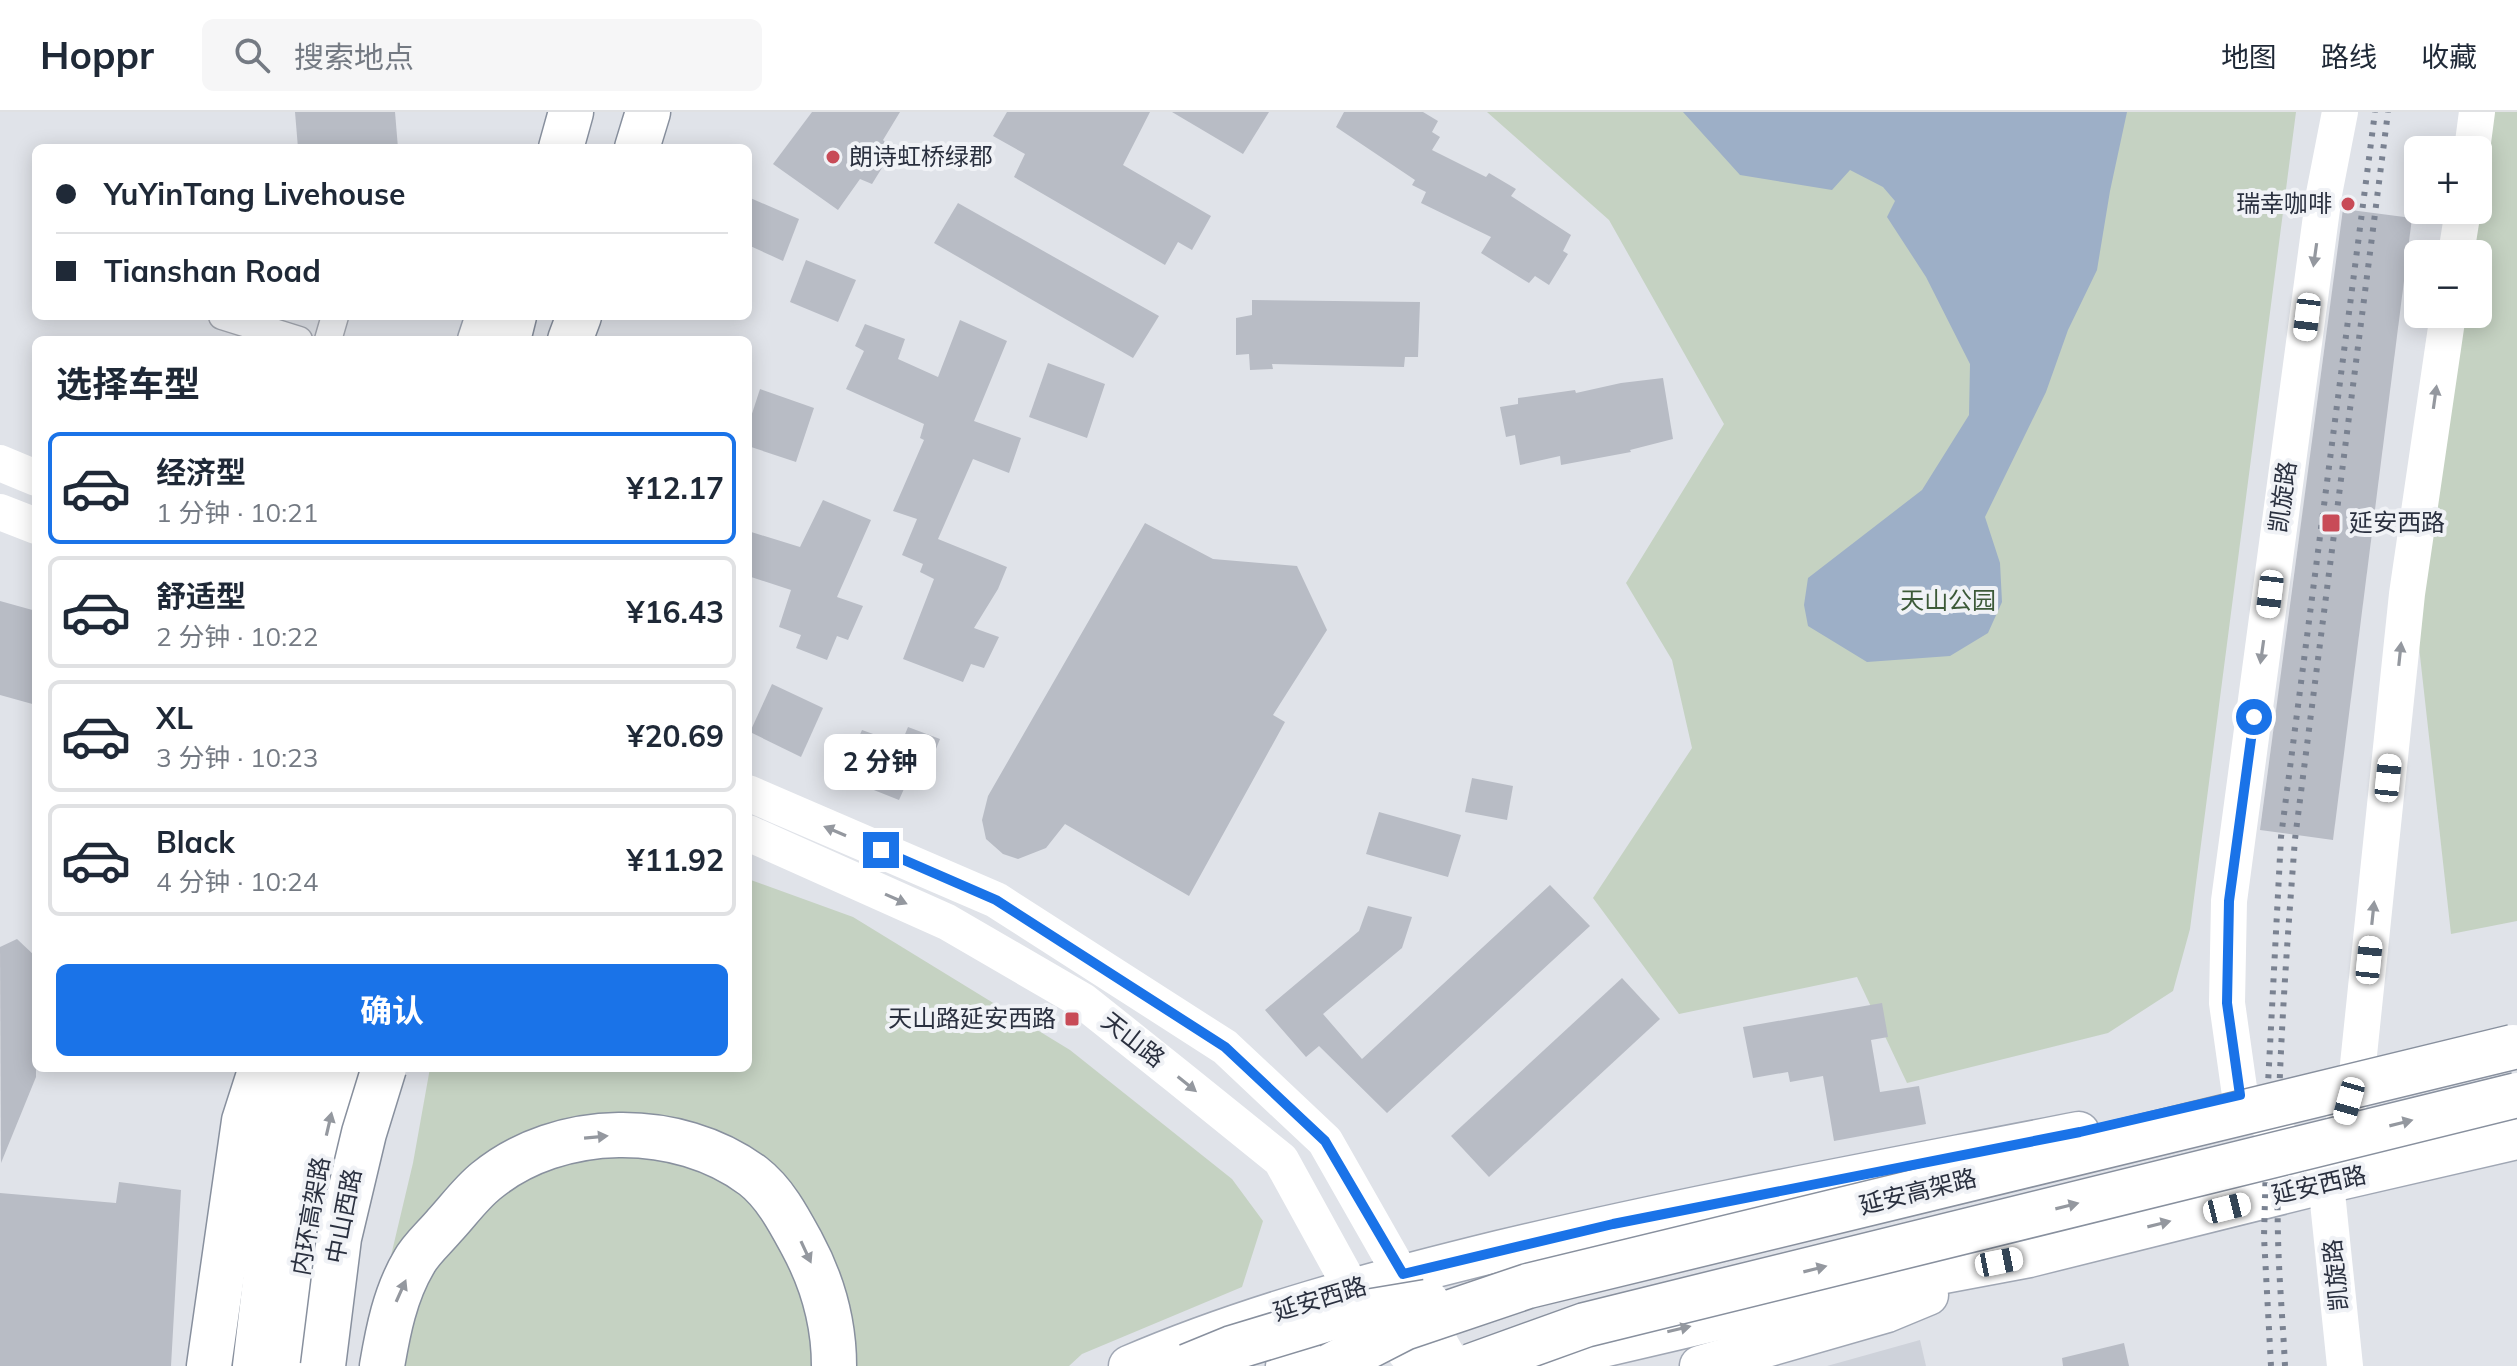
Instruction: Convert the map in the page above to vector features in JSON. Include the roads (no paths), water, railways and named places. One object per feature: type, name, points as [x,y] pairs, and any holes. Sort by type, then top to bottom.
[{"type":"highway","points":[[562,144],[571,112]]},
{"type":"highway","name":"延安高架路","points":[[1330,1366],[1404,1328],[1528,1286],[2517,1046]]},
{"type":"highway","points":[[209,1366],[244,1121],[262,1072]]},
{"type":"highway","name":"内环高架路","points":[[255,1366],[278,1171],[298,1072]]},
{"type":"highway","name":"内环高架路","points":[[290,1366],[306,1223],[341,1072]]},
{"type":"highway","points":[[323,1366],[339,1238],[364,1133],[383,1072]]},
{"type":"highway","name":"延安高架路","points":[[1471,1366],[1585,1325],[2517,1095]]},
{"type":"highway","points":[[382,1366],[394,1307],[414,1261],[486,1180],[533,1152],[593,1135],[660,1138],[709,1151],[754,1177],[784,1210],[808,1255],[825,1298],[834,1344],[834,1366]]},
{"type":"highway","points":[[1188,1366],[1232,1348],[1331,1318],[1528,1286]]},
{"type":"main road","points":[[545,144],[556,112]]},
{"type":"main road","name":"延安西路","points":[[1129,1366],[1195,1338],[1403,1274],[1613,1224],[2080,1132],[2240,1095],[2517,1040]]},
{"type":"main road","points":[[239,1366],[241,1241],[263,1072]]},
{"type":"main road","name":"中山西路","points":[[323,1366],[333,1273],[362,1120],[375,1072]]},
{"type":"main road","name":"延安西路","points":[[1286,1366],[1427,1318],[1970,1179],[2080,1132]]},
{"type":"main road","name":"延安西路","points":[[1521,1366],[1821,1296],[2029,1257],[2517,1139]]},
{"type":"main road","name":"延安西路","points":[[1700,1366],[1887,1312],[2029,1257]]},
{"type":"street","name":"凯旋路","points":[[2240,1095],[2227,1003],[2229,901],[2324,194],[2340,112]]},
{"type":"street","points":[[2474,136],[2477,112]]},
{"type":"street","points":[[235,320],[286,336]]},
{"type":"street","name":"凯旋路","points":[[2345,1366],[2326,1183],[2357,1074],[2407,594],[2446,328]]},
{"type":"street","points":[[0,463],[32,476]]},
{"type":"street","points":[[0,512],[32,524]]},
{"type":"street","points":[[752,795],[996,900],[1225,1047],[1325,1141],[1453,1366]]},
{"type":"street","name":"天山路","points":[[752,835],[947,922],[1083,1001],[1281,1160],[1352,1289],[1417,1366]]},
{"type":"street","points":[[2240,1095],[2326,1183]]},
{"type":"water","points":[[1683,112],[2127,112],[2097,270],[2068,330],[2046,392],[1985,517],[2000,563],[2002,602],[1988,633],[1950,656],[1867,662],[1808,626],[1804,605],[1808,578],[1922,490],[1969,415],[1970,364],[1926,277],[1887,217],[1895,201],[1883,187],[1850,170],[1832,190],[1740,175]]},
{"type":"railway","points":[[2271,1366],[2264,1237],[2268,1084],[2281,837],[2375,112]]},
{"type":"railway","points":[[2285,1366],[2278,1237],[2278,1138],[2284,988],[2295,839],[2388,112]]},
{"type":"place","name":"朗诗虹桥绿郡","points":[[833,157]]},
{"type":"place","name":"瑞幸咖啡","points":[[2348,204]]},
{"type":"place","name":"延安西路","points":[[2331,523]]},
{"type":"place","name":"天山路延安西路","points":[[1072,1019]]},
{"type":"park label","name":"天山公园","points":[[1948,601]]}]
